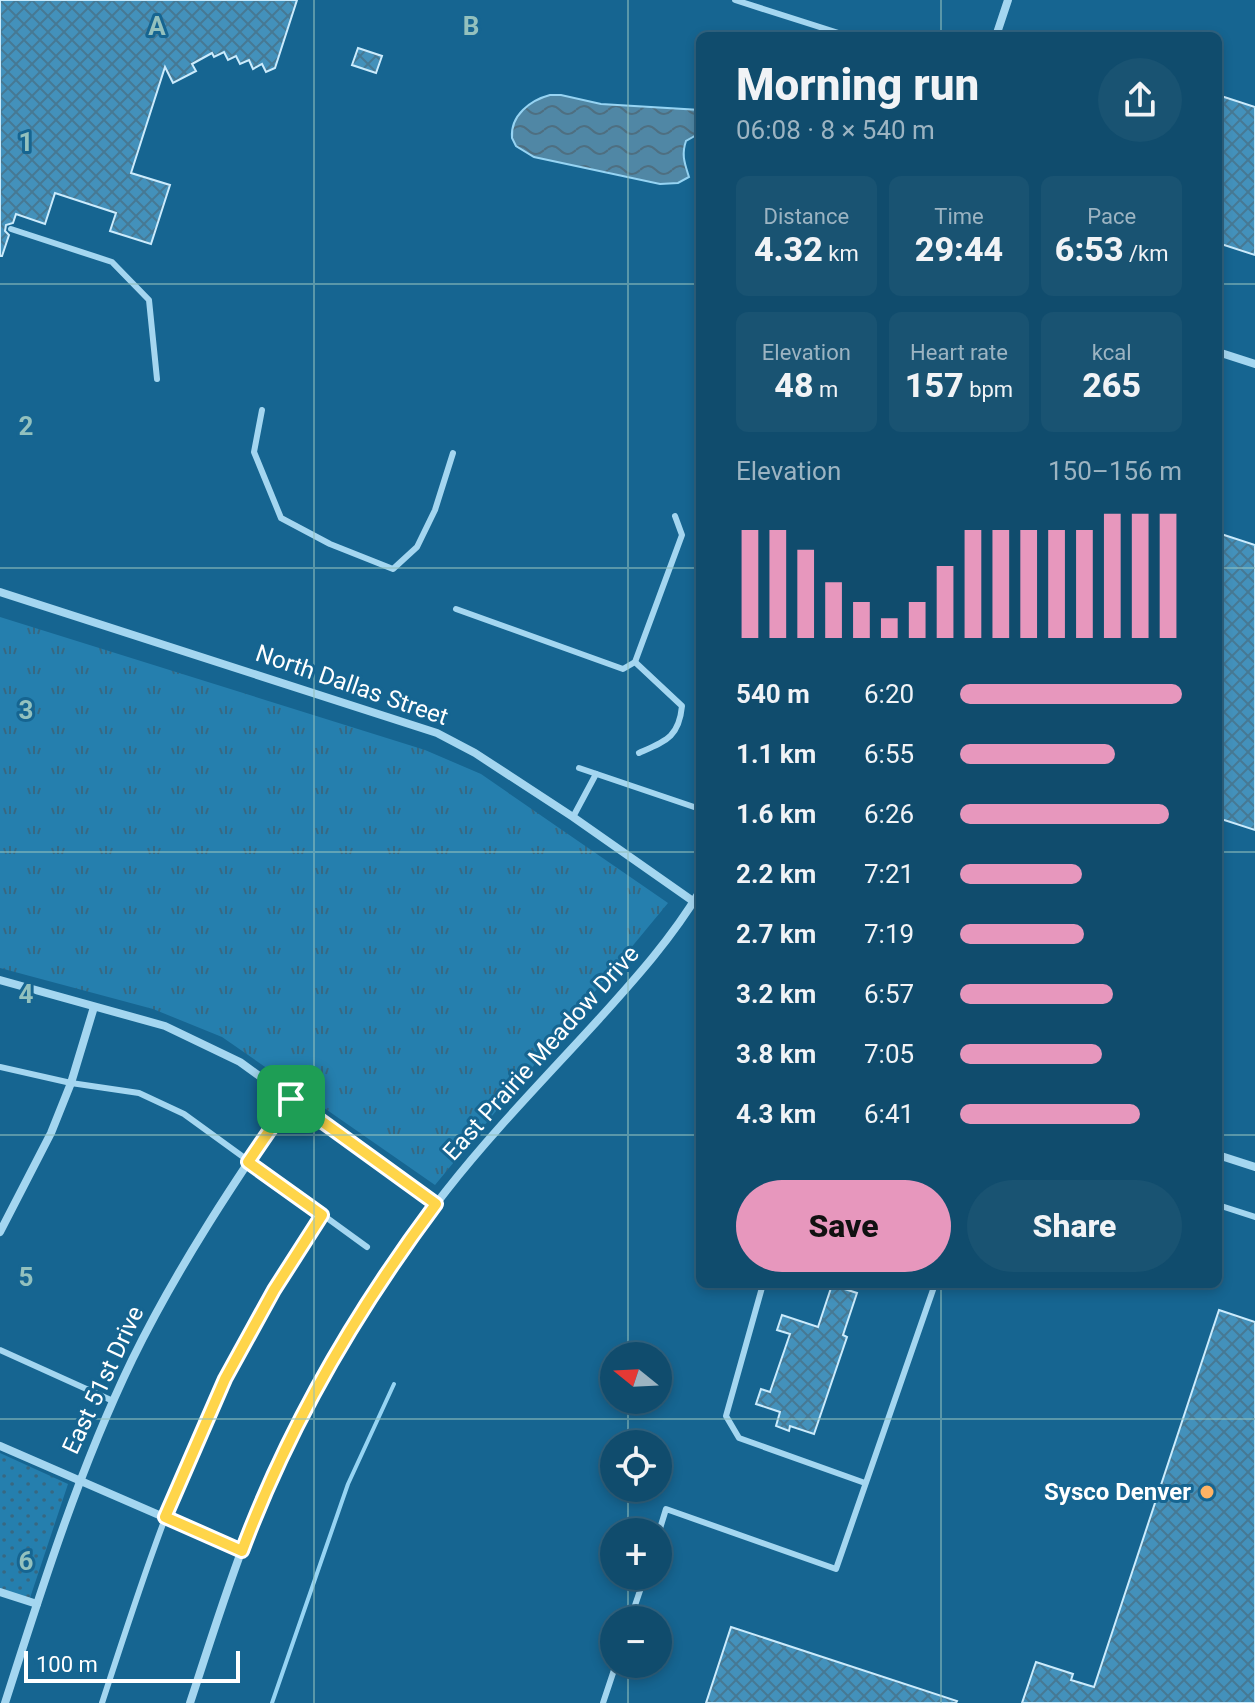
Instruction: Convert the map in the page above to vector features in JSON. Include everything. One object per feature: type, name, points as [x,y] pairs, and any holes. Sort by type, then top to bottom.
[{"type":"street","points":[[997,32],[1008,0]]},
{"type":"street","points":[[1222,353],[1255,364]]},
{"type":"street","name":"North Dallas Street","points":[[0,592],[424,727],[475,753],[696,903]]},
{"type":"street","name":"East Prairie Meadow Drive","points":[[190,1703],[242,1551],[291,1436],[324,1373],[375,1289],[436,1204],[488,1141],[644,969],[696,905]]},
{"type":"street","points":[[0,980],[165,1026],[240,1062],[436,1204]]},
{"type":"street","points":[[0,1232],[51,1133],[71,1083],[94,1007]]},
{"type":"street","name":"East 51st Drive","points":[[5,1703],[80,1480],[113,1401],[191,1249],[291,1099]]},
{"type":"street","points":[[1222,1156],[1255,1167]]},
{"type":"street","points":[[0,1446],[242,1551]]},
{"type":"street","points":[[0,1592],[37,1604]]},
{"type":"lane","points":[[735,0],[835,32]]},
{"type":"lane","points":[[11,229],[112,262],[149,300],[157,379]]},
{"type":"lane","points":[[262,410],[254,452],[281,518],[330,544],[393,569],[417,547],[435,510],[453,453]]},
{"type":"lane","points":[[456,609],[623,669],[635,662],[682,535],[675,516]]},
{"type":"lane","points":[[635,662],[682,706],[681,719],[670,739],[639,753]]},
{"type":"lane","points":[[579,768],[696,808]]},
{"type":"lane","points":[[573,817],[596,774]]},
{"type":"lane","points":[[0,1067],[71,1083],[139,1093],[164,1103],[184,1114],[367,1247]]},
{"type":"lane","points":[[1222,1206],[1255,1217]]},
{"type":"lane","points":[[102,1703],[165,1517],[231,1367],[274,1290],[322,1215]]},
{"type":"lane","points":[[762,1288],[726,1416],[739,1438],[865,1483]]},
{"type":"lane","points":[[663,1518],[666,1509],[836,1569],[933,1288]]},
{"type":"lane","points":[[0,1350],[113,1401]]},
{"type":"lane","points":[[603,1703],[611,1678]]},
{"type":"lane","points":[[0,1680],[11,1684]]},
{"type":"green space","points":[[0,617],[425,750],[481,774],[668,903],[435,1185],[222,1037],[153,1009],[0,968]]},
{"type":"green space","points":[[0,1453],[68,1484],[29,1601],[0,1591]]},
{"type":"water","points":[[550,95],[561,95],[601,104],[696,110],[696,135],[686,141],[685,146],[684,159],[689,177],[678,183],[660,184],[534,157],[516,146],[512,130],[518,116],[536,101]]},
{"type":"building","points":[[0,0],[297,0],[275,68],[266,72],[262,64],[253,69],[249,60],[240,64],[236,56],[228,60],[224,52],[214,57],[212,53],[192,64],[196,71],[173,83],[165,67],[131,173],[170,185],[151,244],[110,231],[116,213],[55,193],[45,224],[16,214],[13,223],[6,225],[5,231],[9,235],[0,256]]},
{"type":"building","points":[[358,48],[382,56],[376,73],[352,65]]},
{"type":"building","points":[[1222,96],[1255,107],[1255,255],[1222,244]]},
{"type":"building","points":[[1222,534],[1255,545],[1255,830],[1222,819]]},
{"type":"building","points":[[831,1288],[857,1293],[843,1335],[847,1337],[814,1434],[790,1426],[789,1431],[776,1426],[780,1412],[756,1404],[761,1389],[770,1392],[790,1334],[777,1330],[782,1315],[818,1327]]},
{"type":"building","name":"Sysco Denver","points":[[1219,1310],[1255,1322],[1255,1703],[1022,1703],[1036,1662],[1073,1674],[1071,1680],[1094,1687]]},
{"type":"building","points":[[731,1627],[957,1701],[706,1703]]},
{"type":"waterway","points":[[272,1703],[348,1484],[394,1384]]},
{"type":"place","name":"Sysco Denver","points":[[1207,1492]]},
{"type":"route","points":[[291,1099],[436,1204],[375,1289],[324,1373],[291,1436],[242,1551],[165,1517],[225,1379],[274,1290],[322,1215],[248,1162],[291,1099]]}]
